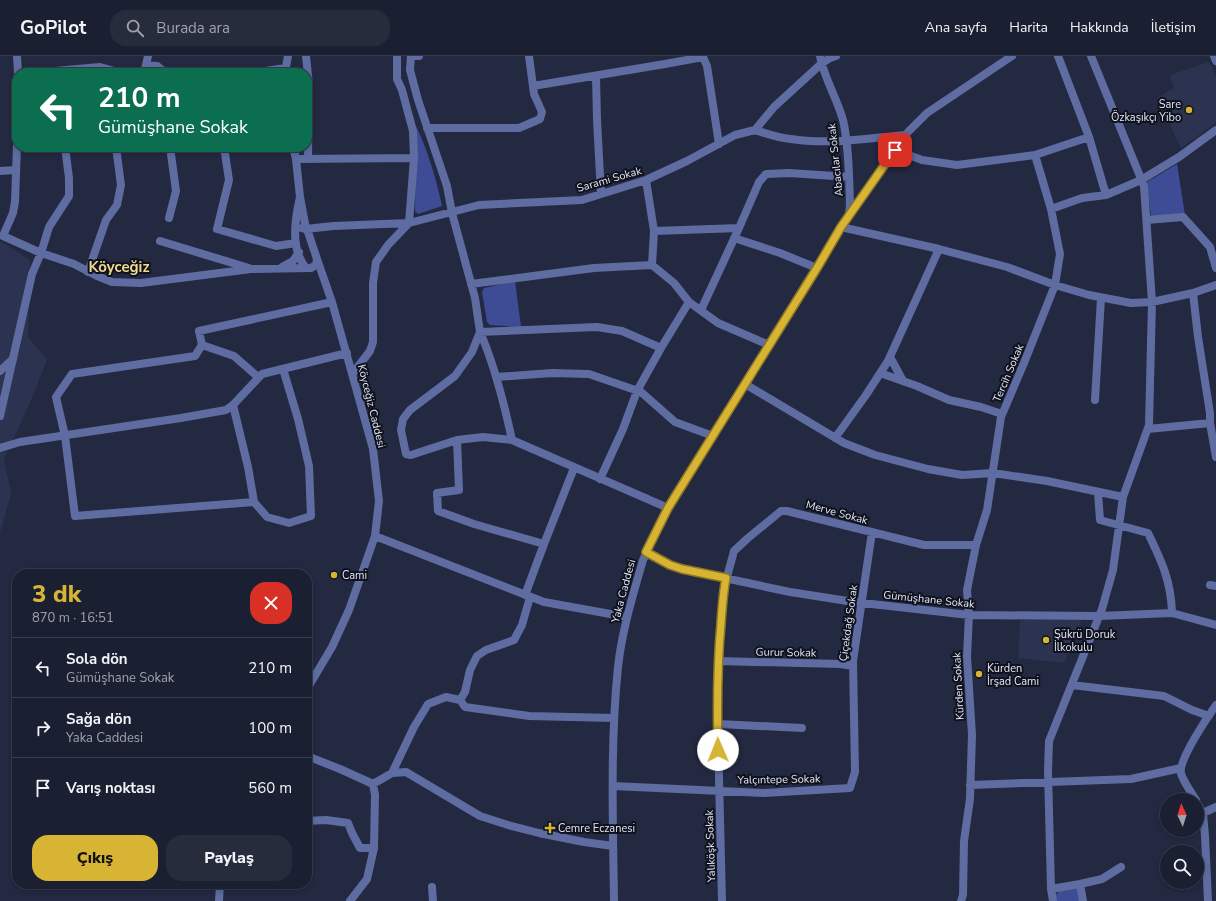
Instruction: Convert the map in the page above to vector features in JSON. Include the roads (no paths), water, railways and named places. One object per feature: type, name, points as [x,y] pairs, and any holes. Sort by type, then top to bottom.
[{"type":"street","points":[[17,56],[18,68]]},
{"type":"street","points":[[145,68],[148,56]]},
{"type":"street","points":[[285,68],[288,56]]},
{"type":"street","points":[[306,56],[307,68]]},
{"type":"street","points":[[353,373],[370,351],[373,342],[373,283],[376,262],[388,245],[409,223],[414,158],[413,131],[402,90],[397,79],[397,56]]},
{"type":"street","points":[[419,56],[411,56],[410,70],[427,128],[447,186],[452,213],[475,298],[480,332],[488,349],[506,409],[512,440]]},
{"type":"street","points":[[427,128],[519,128],[540,119],[542,112],[534,94],[529,56]]},
{"type":"street","points":[[533,86],[703,56],[719,144]]},
{"type":"street","points":[[836,56],[821,60],[774,107],[755,130],[792,140],[819,141],[905,135]]},
{"type":"street","name":"Yaka Caddesi","points":[[614,901],[614,718],[618,665],[627,617],[646,552],[668,508],[841,227],[905,135],[927,113],[1012,56]]},
{"type":"street","points":[[1058,56],[1089,137],[1106,194]]},
{"type":"street","points":[[1053,901],[1051,889],[1048,782],[1049,741],[1099,616],[1112,570],[1120,525],[1123,497],[1148,429],[1152,302],[1144,186],[1091,56]]},
{"type":"street","points":[[1214,56],[1216,61]]},
{"type":"street","name":"Abacılar Sokak","points":[[821,60],[842,118],[846,140],[850,204],[848,218]]},
{"type":"street","points":[[149,68],[157,66],[160,68]]},
{"type":"street","points":[[89,68],[104,68]]},
{"type":"street","points":[[596,76],[601,194]]},
{"type":"street","name":"Sarami Sokak","points":[[296,234],[298,230],[302,228],[409,223],[479,205],[582,200],[646,180],[687,161],[735,135],[755,130]]},
{"type":"street","points":[[1051,209],[1082,198],[1106,194],[1141,180],[1179,157],[1216,130]]},
{"type":"street","points":[[895,150],[922,160],[957,165],[1035,155],[1089,137]]},
{"type":"street","points":[[16,152],[15,202],[13,213],[3,236],[41,254],[74,264],[88,272],[112,282],[141,283],[251,269],[307,268],[315,266],[317,259]]},
{"type":"street","points":[[0,416],[3,394],[14,358],[32,274],[41,254],[49,227],[69,196],[70,178],[66,152]]},
{"type":"street","points":[[88,272],[106,220],[116,204],[121,185],[117,152]]},
{"type":"street","points":[[169,218],[176,191],[171,152]]},
{"type":"street","points":[[225,152],[229,180],[217,229],[276,246],[296,243]]},
{"type":"street","points":[[294,152],[306,229]]},
{"type":"street","points":[[308,152],[308,158]]},
{"type":"street","name":"Tercih Sokak","points":[[993,473],[1001,417],[1055,285],[1060,254],[1051,209],[1035,155]]},
{"type":"street","points":[[296,158],[414,158]]},
{"type":"street","points":[[0,171],[15,170]]},
{"type":"street","points":[[701,310],[759,182],[766,174],[789,173],[849,181],[852,190],[856,193],[865,193]]},
{"type":"street","points":[[646,180],[654,231],[652,265]]},
{"type":"street","points":[[300,197],[296,216],[296,243],[302,261],[307,268]]},
{"type":"street","points":[[1147,220],[1183,217],[1210,247],[1216,268]]},
{"type":"street","points":[[311,240],[314,234],[325,226]]},
{"type":"street","points":[[841,227],[939,249],[1007,267],[1055,285],[1101,298],[1131,303],[1152,302],[1193,293],[1216,285]]},
{"type":"street","points":[[654,231],[739,228]]},
{"type":"street","name":"Köyceğiz Caddesi","points":[[306,229],[332,302],[353,373],[373,449],[379,501],[375,536],[349,610],[332,647],[312,681]]},
{"type":"street","points":[[734,238],[780,253],[817,268]]},
{"type":"street","points":[[160,241],[251,269]]},
{"type":"street","points":[[835,438],[880,374],[890,357],[939,249]]},
{"type":"street","points":[[279,268],[293,261],[299,252]]},
{"type":"street","points":[[471,284],[594,268],[652,265],[674,283],[689,302],[718,323],[769,345]]},
{"type":"street","name":"Köyceğiz Caddesi","points":[[307,268],[326,285]]},
{"type":"street","points":[[1193,293],[1198,337],[1210,413],[1210,423],[1216,457]]},
{"type":"street","points":[[1095,400],[1101,298]]},
{"type":"street","points":[[254,502],[75,516],[65,436],[56,397],[72,374],[195,356],[202,345],[198,331],[332,302]]},
{"type":"street","points":[[600,479],[637,391],[660,348],[689,302]]},
{"type":"street","points":[[480,332],[597,327],[622,331],[660,348]]},
{"type":"street","points":[[480,332],[472,352],[455,376],[410,410],[403,419],[401,430],[406,454],[411,455],[457,440],[483,437],[512,440],[668,508]]},
{"type":"street","points":[[202,345],[234,356],[258,377]]},
{"type":"street","points":[[0,448],[20,442],[226,410],[233,405],[262,374],[347,353]]},
{"type":"street","points":[[890,357],[902,381]]},
{"type":"street","points":[[0,371],[14,358]]},
{"type":"street","points":[[233,405],[248,467],[254,502],[267,517],[289,523],[311,516],[309,466],[298,419],[283,369]]},
{"type":"street","points":[[496,377],[552,373],[589,374],[641,392],[666,412],[675,422],[713,436]]},
{"type":"street","points":[[880,374],[902,381],[949,400],[981,407],[1002,414]]},
{"type":"street","points":[[745,384],[844,443],[875,455],[928,469],[962,475],[993,473],[1047,481],[1123,497]]},
{"type":"street","points":[[1148,429],[1210,423]]},
{"type":"street","points":[[457,440],[459,490],[437,493],[438,511],[474,524],[544,544]]},
{"type":"street","points":[[460,700],[465,692],[470,670],[476,656],[486,650],[514,640],[522,625],[528,596],[544,544],[574,468]]},
{"type":"street","name":"Kürden Sokak","points":[[961,901],[963,895],[964,841],[970,798],[972,735],[967,656],[969,615],[967,590],[976,545],[987,510],[993,473]]},
{"type":"street","points":[[1098,492],[1100,520],[1148,534],[1167,574],[1172,613]]},
{"type":"street","name":"Merve Sokak","points":[[726,578],[734,551],[781,511],[796,512],[924,545],[976,545]]},
{"type":"street","name":"Çiçekdağ Sokak","points":[[850,788],[855,772],[853,666],[872,532]]},
{"type":"street","points":[[375,536],[544,602],[627,617]]},
{"type":"street","name":"Gümüşhane Sokak","points":[[646,552],[670,565],[682,569],[790,592],[862,603],[969,615],[1099,616],[1172,613],[1216,625]]},
{"type":"street","name":"Yalıköşk Sokak","points":[[722,901],[718,661],[723,596],[726,578]]},
{"type":"street","name":"Gurur Sokak","points":[[718,661],[840,664],[853,666]]},
{"type":"street","points":[[1072,685],[1164,696],[1192,710],[1209,716]]},
{"type":"street","points":[[392,773],[414,727],[428,704],[446,697],[460,700],[465,707],[529,716],[614,718]]},
{"type":"street","points":[[1191,793],[1180,773],[1182,764],[1203,724],[1216,705]]},
{"type":"street","points":[[718,724],[802,728]]},
{"type":"street","points":[[312,758],[373,784]]},
{"type":"street","points":[[970,785],[1131,779],[1181,768]]},
{"type":"street","points":[[373,784],[392,773],[406,772],[480,816],[508,826],[584,842],[613,846]]},
{"type":"street","points":[[350,901],[367,879],[374,848],[375,795],[373,784]]},
{"type":"street","name":"Yalçıntepe Sokak","points":[[613,786],[764,793],[850,788]]},
{"type":"street","points":[[1204,813],[1216,807]]},
{"type":"street","points":[[312,821],[326,820],[348,823],[360,848],[374,848]]},
{"type":"street","points":[[1204,824],[1208,901]]},
{"type":"street","points":[[1051,889],[1102,879],[1121,867]]},
{"type":"street","points":[[1080,884],[1083,901]]},
{"type":"street","points":[[432,887],[433,901]]},
{"type":"street","points":[[219,901],[220,889]]},
{"type":"place","name":"Sare Özkaşıkçı Yibo","points":[[1189,110]]},
{"type":"place","name":"Cami","points":[[334,575]]},
{"type":"place","name":"Şükrü Doruk İlkokulu","points":[[1046,640]]},
{"type":"place","name":"Kürden İrşad Cami","points":[[979,674]]},
{"type":"place","name":"Cemre Eczanesi","points":[[550,828]]},
{"type":"district","name":"Köyceğiz","points":[[119,267]]}]
